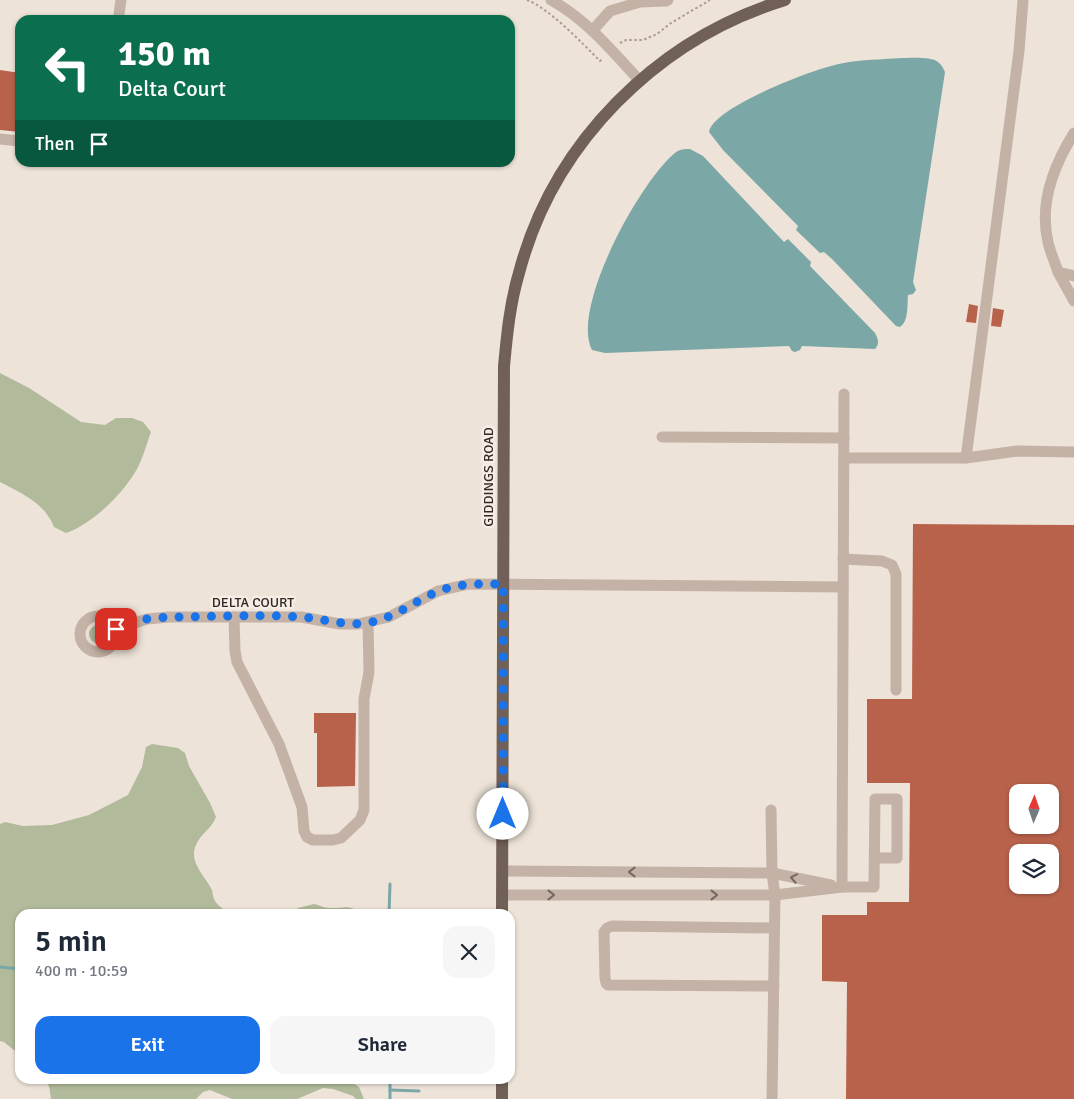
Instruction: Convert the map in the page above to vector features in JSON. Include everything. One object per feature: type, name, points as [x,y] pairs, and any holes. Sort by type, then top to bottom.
[{"type":"main road","name":"GIDDINGS ROAD","points":[[502,909],[504,366],[510,314],[526,246],[538,218],[568,161],[604,115],[639,80],[669,56],[702,36],[743,15],[785,0]]},
{"type":"main road","points":[[502,1084],[502,1099]]},
{"type":"street","points":[[119,14],[121,0]]},
{"type":"street","points":[[552,0],[578,17],[593,30],[639,80]]},
{"type":"street","points":[[593,30],[610,11],[640,2],[666,2],[668,0]]},
{"type":"street","points":[[966,458],[1019,51],[1023,0]]},
{"type":"street","points":[[1074,133],[1061,157],[1047,196],[1046,218],[1048,241],[1058,272],[1074,301]]},
{"type":"street","points":[[0,139],[15,140]]},
{"type":"street","points":[[1058,272],[1074,276]]},
{"type":"street","points":[[842,887],[844,394]]},
{"type":"street","points":[[662,437],[844,438]]},
{"type":"street","points":[[844,458],[966,458],[1017,451],[1074,452]]},
{"type":"street","points":[[844,560],[882,561],[892,565],[896,574],[896,690]]},
{"type":"street","name":"DELTA COURT","points":[[116,629],[135,622],[158,618],[301,617],[340,624],[368,623],[397,614],[429,595],[447,588],[469,584],[843,587]]},
{"type":"street","points":[[234,617],[236,662],[277,739],[302,807],[305,834],[312,840],[341,838],[360,820],[364,810],[364,699],[369,672],[368,623]]},
{"type":"street","points":[[502,895],[775,895],[842,887],[874,887],[874,858],[875,798],[897,799],[897,858],[874,858]]},
{"type":"street","points":[[772,810],[772,873],[775,895],[772,1099]]},
{"type":"street","points":[[502,871],[772,873],[842,887]]},
{"type":"street","points":[[774,928],[612,926],[604,932],[605,978],[608,985],[774,986]]},
{"type":"path","points":[[527,0],[538,6],[570,32],[600,61],[626,40],[643,40],[657,34],[671,23],[710,0]]},
{"type":"green space","points":[[0,373],[29,388],[81,422],[105,425],[116,418],[132,418],[143,422],[151,432],[134,475],[108,505],[76,529],[66,533],[54,527],[45,511],[32,500],[0,482]]},
{"type":"green space","points":[[94,625],[102,625],[107,630],[105,641],[94,643],[89,638],[89,630]]},
{"type":"green space","points":[[152,744],[178,748],[185,753],[189,766],[210,803],[216,817],[198,841],[194,857],[198,869],[212,890],[215,901],[224,909],[15,909],[15,1051],[0,1041],[0,824],[5,822],[23,826],[52,825],[89,815],[128,795],[142,767],[146,747]]},
{"type":"green space","points":[[314,904],[328,908],[353,909],[297,909]]},
{"type":"green space","points":[[47,1084],[354,1084],[359,1087],[364,1099],[356,1099],[353,1096],[333,1089],[323,1088],[297,1099],[232,1099],[210,1090],[203,1092],[196,1099],[51,1099]]},
{"type":"water","points":[[920,58],[934,60],[940,64],[945,72],[913,282],[916,290],[913,294],[908,295],[905,321],[900,327],[896,326],[832,259],[824,252],[820,253],[796,230],[798,226],[723,150],[709,132],[714,123],[726,112],[762,92],[783,83],[837,64],[885,59]]},
{"type":"water","points":[[690,149],[703,156],[784,242],[788,239],[811,262],[810,266],[875,333],[878,345],[875,349],[802,346],[800,350],[795,352],[789,346],[605,353],[592,350],[588,331],[591,305],[612,246],[628,216],[661,167],[677,152]]},
{"type":"building","points":[[0,70],[15,72],[15,132],[0,130]]},
{"type":"building","points":[[969,304],[978,306],[976,323],[966,322]]},
{"type":"building","points":[[993,308],[1004,310],[1001,327],[991,326]]},
{"type":"building","points":[[913,524],[1074,525],[1074,1099],[846,1099],[847,982],[822,981],[822,915],[867,915],[867,902],[909,902],[910,783],[867,783],[867,699],[912,699]]},
{"type":"building","points":[[314,713],[356,713],[355,786],[317,787],[317,733],[314,733]]},
{"type":"waterway","points":[[389,909],[390,884]]},
{"type":"waterway","points":[[0,967],[15,968]]},
{"type":"waterway","points":[[390,1084],[390,1099]]},
{"type":"waterway","points":[[390,1090],[419,1091]]},
{"type":"route","points":[[116,629],[147,619],[169,617],[301,617],[340,624],[368,623],[397,614],[429,595],[447,588],[469,584],[503,584],[503,814]]}]
